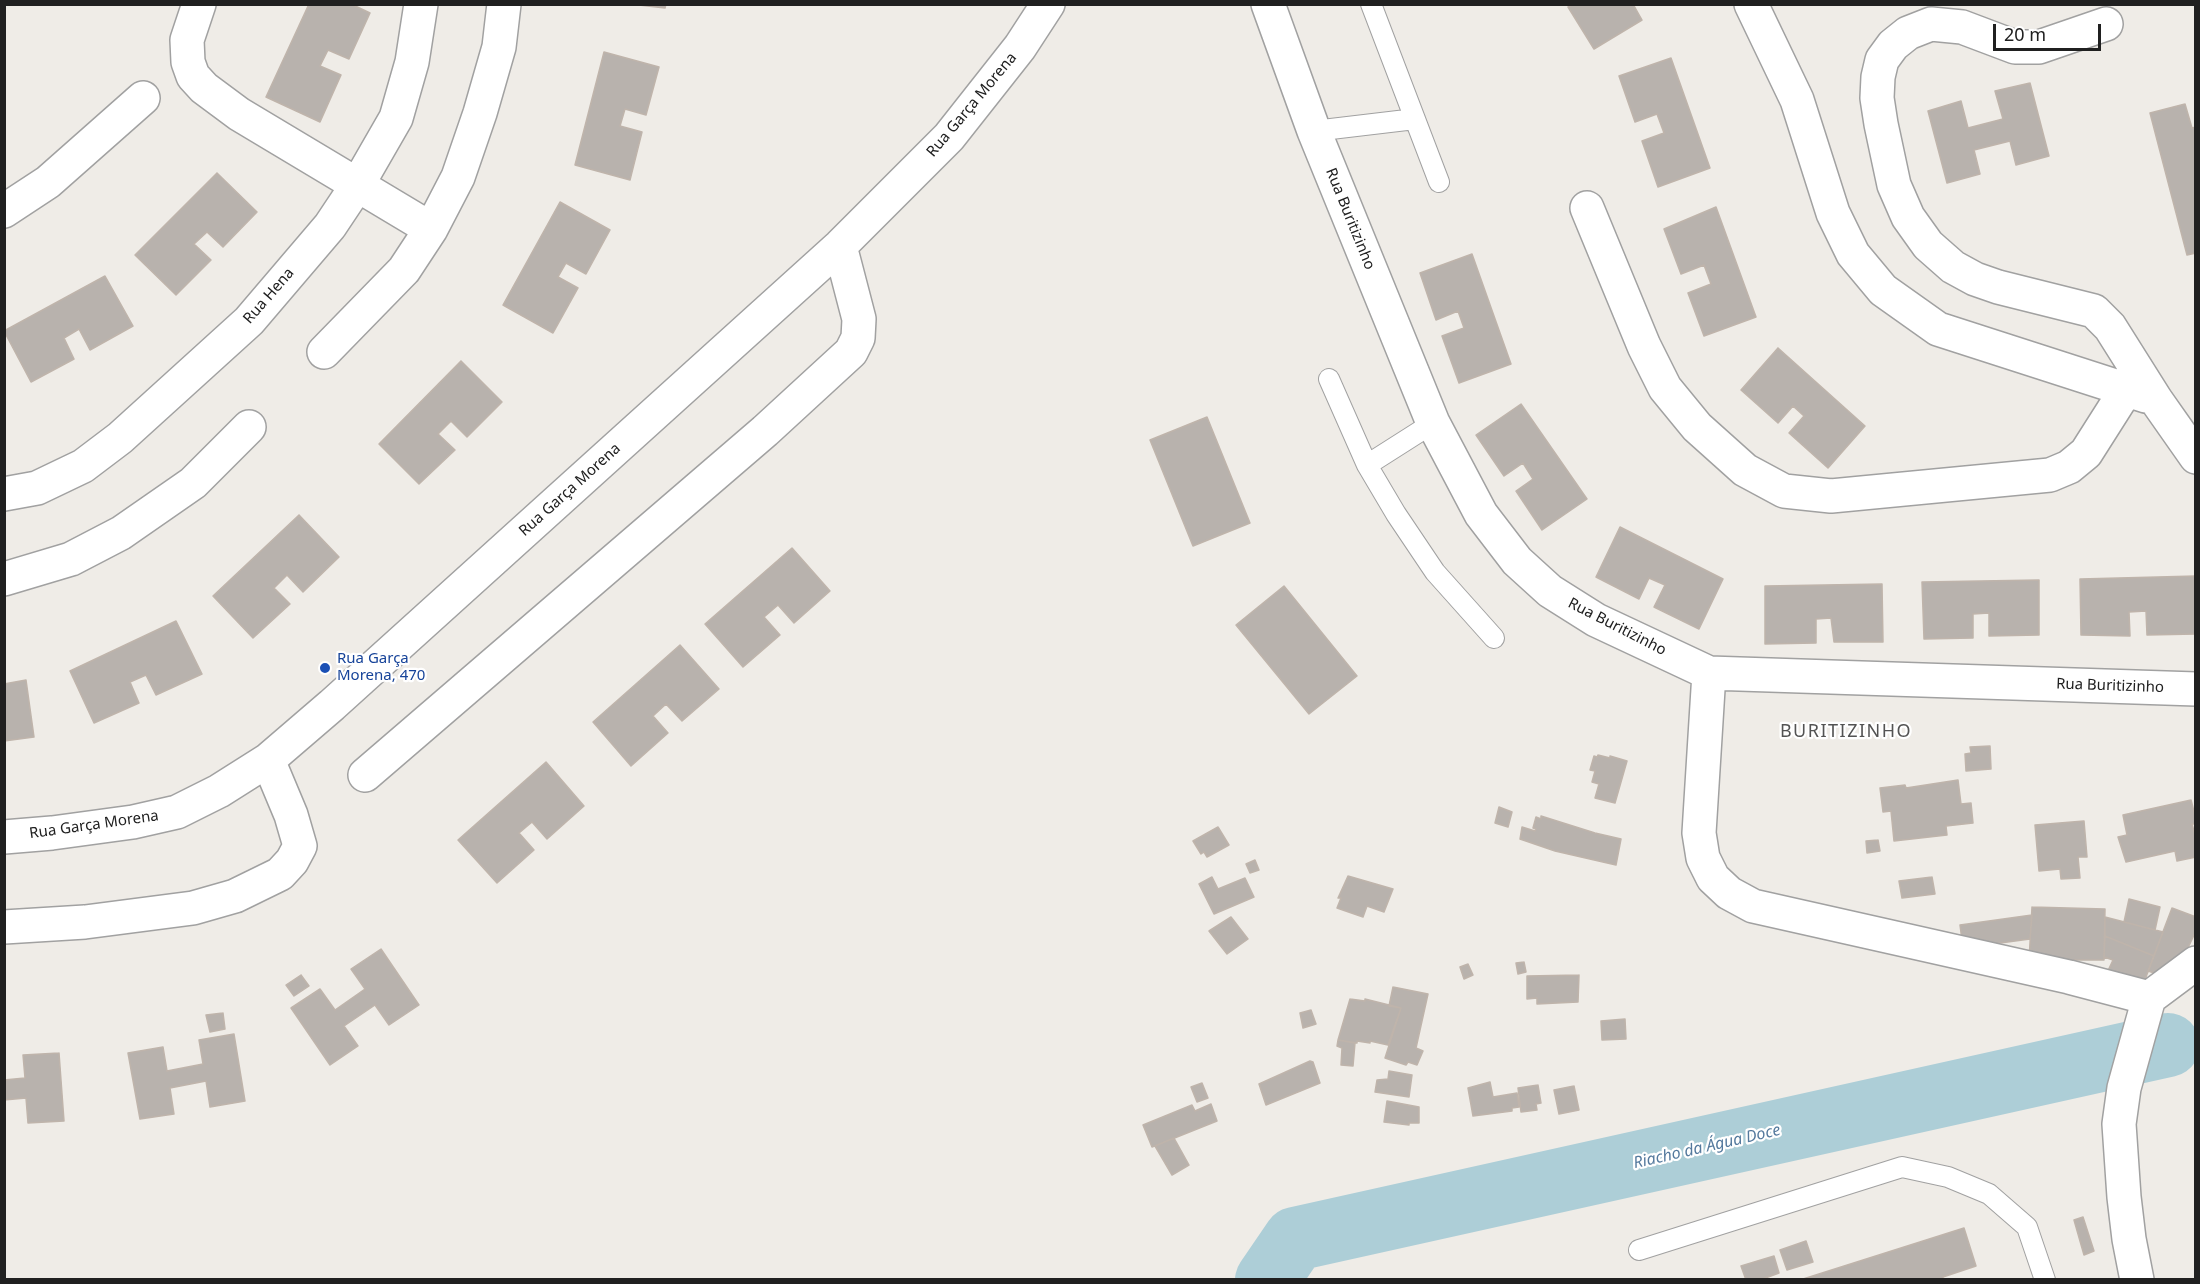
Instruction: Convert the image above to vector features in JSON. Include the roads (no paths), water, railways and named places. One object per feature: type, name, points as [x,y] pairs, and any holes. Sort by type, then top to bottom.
[{"type":"street","points":[[199,4],[187,40],[188,62],[193,76],[204,88],[240,114],[431,229]]},
{"type":"street","name":"Rua Hena","points":[[4,495],[37,488],[83,466],[120,438],[249,321],[330,226],[358,184],[396,118],[412,62],[421,4]]},
{"type":"street","points":[[324,352],[404,270],[431,229],[458,177],[499,47],[504,4]]},
{"type":"street","name":"Rua Garça Morena","points":[[4,837],[133,822],[177,812],[219,791],[268,760],[332,705],[840,246],[949,137],[1020,47],[1048,4]]},
{"type":"street","name":"Rua Buritizinho","points":[[1268,4],[1314,131],[1433,423],[1481,514],[1517,561],[1550,591],[1596,620],[1709,673],[2196,689]]},
{"type":"street","points":[[1751,4],[1797,100],[1833,213],[1853,254],[1883,290],[1938,329],[2141,395]]},
{"type":"street","points":[[2106,24],[2039,47],[2015,47],[1962,27],[1931,24],[1908,33],[1893,45],[1882,60],[1878,77],[1878,107],[1894,184],[1908,217],[1928,246],[1953,267],[1998,288],[2094,311],[2110,327],[2141,395],[2196,457]]},
{"type":"street","points":[[4,211],[48,182],[143,98]]},
{"type":"street","points":[[1587,208],[1644,346],[1665,388],[1697,427],[1745,470],[1784,491],[1830,496],[2050,475],[2069,467],[2086,453],[2141,395]]},
{"type":"street","points":[[365,775],[756,438],[851,352],[858,338],[859,319],[840,246]]},
{"type":"street","points":[[4,579],[71,559],[121,533],[193,483],[249,427]]},
{"type":"street","points":[[1709,673],[1699,833],[1703,858],[1713,878],[1729,893],[1753,906],[2069,977],[2149,998]]},
{"type":"street","points":[[4,927],[85,922],[193,908],[235,896],[280,874],[292,861],[300,846],[291,815],[268,760]]},
{"type":"street","points":[[2138,1280],[2125,1207],[2119,1124],[2124,1088],[2149,998],[2196,963]]},
{"type":"lane","points":[[1371,4],[1440,182]]},
{"type":"lane","points":[[1314,131],[1415,119]]},
{"type":"lane","points":[[1329,380],[1367,465],[1396,514],[1435,572],[1494,638]]},
{"type":"lane","points":[[1367,465],[1433,423]]},
{"type":"lane","points":[[1639,1250],[1902,1167],[1948,1177],[1989,1194],[2027,1227],[2045,1280]]},
{"type":"waterway","points":[[2168,1045],[2196,1037]]},
{"type":"waterway","name":"Riacho da Água Doce","points":[[1267,1280],[1295,1239],[2168,1045]]},
{"type":"place","name":"Rua Garça Morena, 470","points":[[325,668]]},
{"type":"district","name":"BURITIZINHO","points":[[1846,732]]}]
